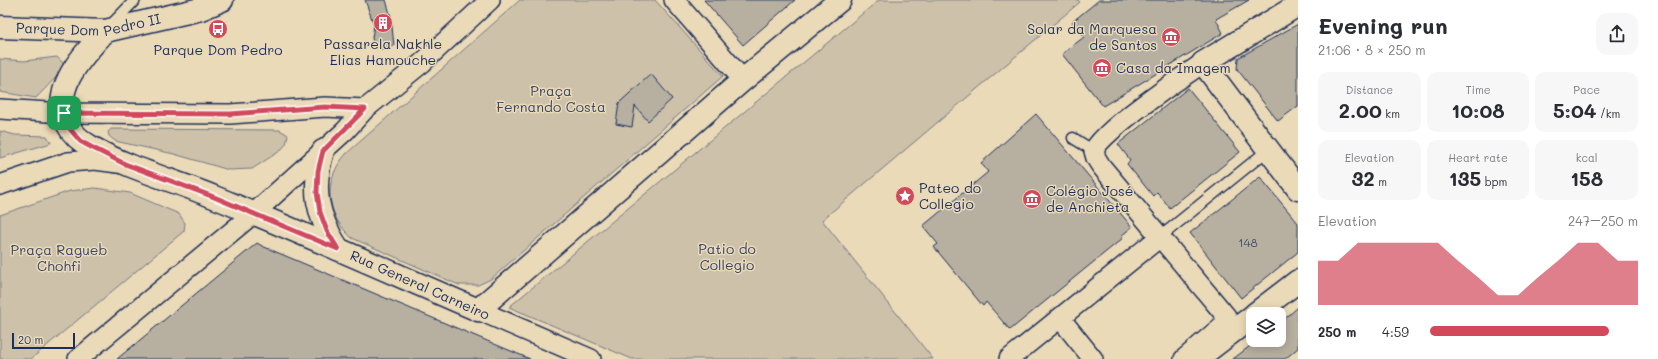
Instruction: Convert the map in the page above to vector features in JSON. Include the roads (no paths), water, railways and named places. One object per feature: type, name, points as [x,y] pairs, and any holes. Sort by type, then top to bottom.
[{"type":"street","name":"Parque Dom Pedro II","points":[[0,27],[105,31],[201,9],[222,0]]},
{"type":"street","points":[[78,359],[253,214],[323,151],[365,109],[422,63],[490,0]]},
{"type":"street","points":[[674,0],[743,80]]},
{"type":"street","points":[[478,310],[743,80],[839,0]]},
{"type":"street","points":[[1184,359],[1228,321],[1226,316],[1101,166],[1094,151],[1100,140],[1160,93],[1203,63],[1298,5]]},
{"type":"street","name":"Rua General Carneiro","points":[[105,31],[79,61],[63,89],[62,101],[68,126],[80,141],[125,164],[214,197],[591,359]]},
{"type":"street","points":[[1203,63],[1298,189]]},
{"type":"street","points":[[0,109],[64,113],[230,114],[325,107],[365,109]]},
{"type":"street","points":[[323,151],[317,181],[320,212],[327,231],[338,249]]},
{"type":"street","points":[[0,185],[68,162],[95,160],[125,164]]},
{"type":"street","points":[[1009,359],[1160,237]]},
{"type":"street","points":[[1264,307],[1298,281]]},
{"type":"street","points":[[1060,318],[1093,359]]},
{"type":"street","points":[[1197,359],[1246,321]]},
{"type":"lane","points":[[105,31],[135,0]]},
{"type":"lane","points":[[1074,138],[1094,151]]},
{"type":"lane","points":[[1160,237],[1268,150]]},
{"type":"place","name":"Passarela Nakhle Elias Hamouche","points":[[383,23]]},
{"type":"place","name":"Parque Dom Pedro","points":[[218,29]]},
{"type":"place","name":"Solar da Marquesa de Santos","points":[[1171,37]]},
{"type":"place","name":"Casa da Imagem","points":[[1102,68]]},
{"type":"place","name":"Pateo do Collegio","points":[[905,196]]},
{"type":"place","name":"Colégio José de Anchieta","points":[[1032,199]]},
{"type":"park label","name":"Praça Fernando Costa","points":[[551,100]]},
{"type":"park label","name":"Praça Ragueb Chohfi","points":[[59,258]]},
{"type":"park label","name":"Patio do Collegio","points":[[727,258]]}]
